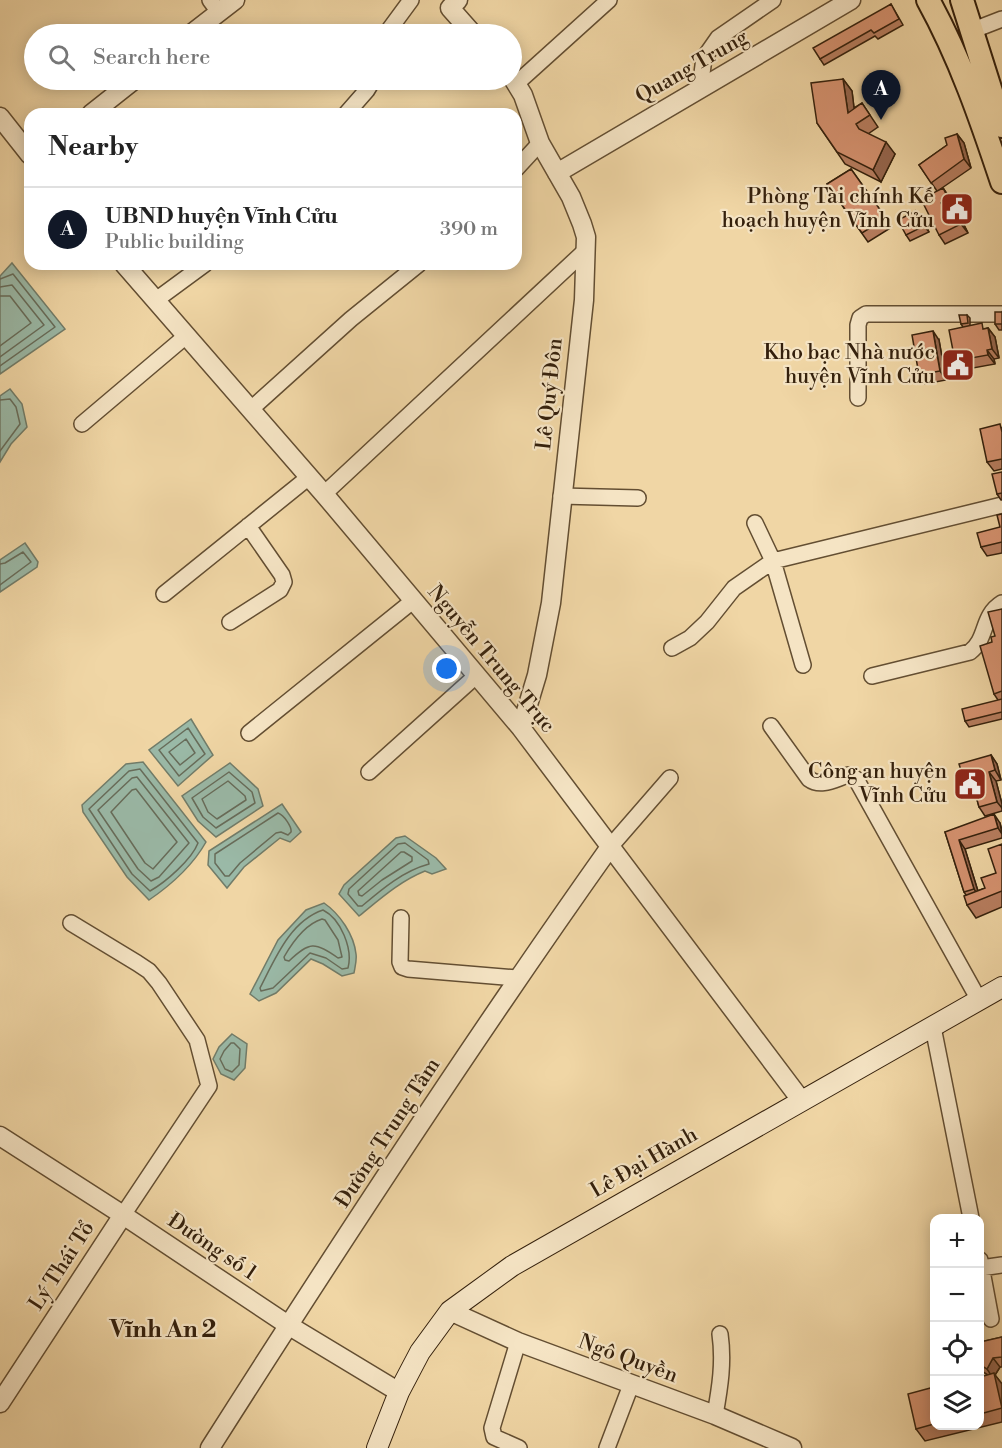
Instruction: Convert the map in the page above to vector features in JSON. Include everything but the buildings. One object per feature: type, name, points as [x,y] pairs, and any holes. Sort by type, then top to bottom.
[{"type":"main road","points":[[928,0],[947,36],[977,106],[1002,182]]},
{"type":"main road","points":[[962,0],[1002,126]]},
{"type":"main road","name":"Lê Đại Hành","points":[[377,1448],[399,1392],[420,1352],[450,1311],[512,1266],[1002,987]]},
{"type":"street","points":[[199,24],[214,6],[236,0]]},
{"type":"street","points":[[393,24],[411,0]]},
{"type":"street","points":[[522,73],[609,0]]},
{"type":"street","points":[[700,89],[704,58],[718,38],[773,0]]},
{"type":"street","name":"Quang Trung","points":[[556,173],[851,0]]},
{"type":"street","points":[[449,3],[465,24]]},
{"type":"street","points":[[972,31],[1002,19]]},
{"type":"street","points":[[99,108],[121,90]]},
{"type":"street","points":[[350,108],[367,90]]},
{"type":"street","name":"Lê Quý Đôn","points":[[520,90],[540,143],[570,197],[586,237],[584,300],[546,635],[521,728]]},
{"type":"street","points":[[0,117],[24,147]]},
{"type":"street","points":[[522,163],[540,143]]},
{"type":"street","points":[[324,494],[586,250]]},
{"type":"street","name":"Nguyễn Trung Trực","points":[[129,270],[324,494],[521,728],[801,1100]]},
{"type":"street","points":[[156,300],[197,270]]},
{"type":"street","points":[[250,410],[351,319],[412,270]]},
{"type":"street","points":[[858,398],[858,325],[860,318],[866,314],[1002,314]]},
{"type":"street","points":[[82,424],[186,336]]},
{"type":"street","points":[[164,594],[309,477]]},
{"type":"street","points":[[561,496],[638,498]]},
{"type":"street","points":[[672,648],[690,638],[707,622],[734,588],[773,561],[1002,505]]},
{"type":"street","points":[[755,523],[773,561],[803,665]]},
{"type":"street","points":[[230,622],[280,590],[284,582],[282,575],[248,526]]},
{"type":"street","points":[[249,733],[414,600]]},
{"type":"street","points":[[872,676],[970,652],[980,641],[989,614],[1002,603]]},
{"type":"street","points":[[369,772],[477,675]]},
{"type":"street","points":[[771,726],[814,783],[822,784],[848,774],[855,778],[979,1000]]},
{"type":"street","points":[[610,847],[670,778]]},
{"type":"street","name":"Đường Trung Tâm","points":[[210,1448],[288,1325],[517,978],[610,847]]},
{"type":"street","points":[[401,918],[399,962],[402,967],[517,978]]},
{"type":"street","points":[[71,923],[149,971],[159,982],[196,1040],[209,1086],[123,1215]]},
{"type":"street","points":[[933,1027],[970,1214]]},
{"type":"street","name":"Đường số 1","points":[[0,1136],[288,1325],[399,1392]]},
{"type":"street","name":"Lý Thái Tổ","points":[[0,1403],[123,1215]]},
{"type":"street","points":[[984,1264],[1002,1265]]},
{"type":"street","points":[[981,1268],[991,1319]]},
{"type":"street","name":"Ngô Quyền","points":[[450,1311],[518,1342],[715,1415],[765,1443],[792,1448]]},
{"type":"street","points":[[715,1415],[721,1387],[723,1355],[720,1334]]},
{"type":"street","points":[[518,1342],[492,1428],[494,1437],[519,1448]]},
{"type":"street","points":[[606,1448],[631,1385]]},
{"type":"water","points":[[12,263],[65,329],[0,374],[0,276]]},
{"type":"water","points":[[10,389],[22,404],[27,427],[11,444],[0,462],[0,396]]},
{"type":"water","points":[[25,543],[38,562],[37,567],[0,592],[0,560]]},
{"type":"water","points":[[191,719],[213,755],[178,786],[149,750]]},
{"type":"water","points":[[143,762],[206,842],[181,874],[149,900],[127,877],[83,812],[82,805],[126,764]]},
{"type":"water","points":[[230,763],[258,789],[263,806],[216,837],[198,821],[182,796]]},
{"type":"water","points":[[282,804],[301,832],[290,842],[280,838],[244,867],[227,888],[208,865],[209,851]]},
{"type":"water","points":[[405,836],[436,858],[446,869],[432,874],[425,871],[416,875],[390,891],[359,916],[339,894],[344,885],[396,838]]},
{"type":"water","points":[[324,903],[341,919],[349,932],[355,947],[354,973],[342,976],[311,959],[276,993],[259,1001],[250,994],[278,940],[306,910]]},
{"type":"water","points":[[232,1034],[247,1044],[245,1068],[234,1080],[221,1074],[213,1059],[219,1047]]},
{"type":"place","name":"UBND huyện Vĩnh Cửu","points":[[881,120]]},
{"type":"place","name":"Phòng Tài chính Kế hoạch huyện Vĩnh Cửu","points":[[957,209]]},
{"type":"place","name":"Kho bạc Nhà nước huyện Vĩnh Cửu","points":[[958,365]]},
{"type":"place","name":"Công an huyện Vĩnh Cửu","points":[[970,784]]},
{"type":"district","name":"Vĩnh An 2","points":[[163,1330]]}]
